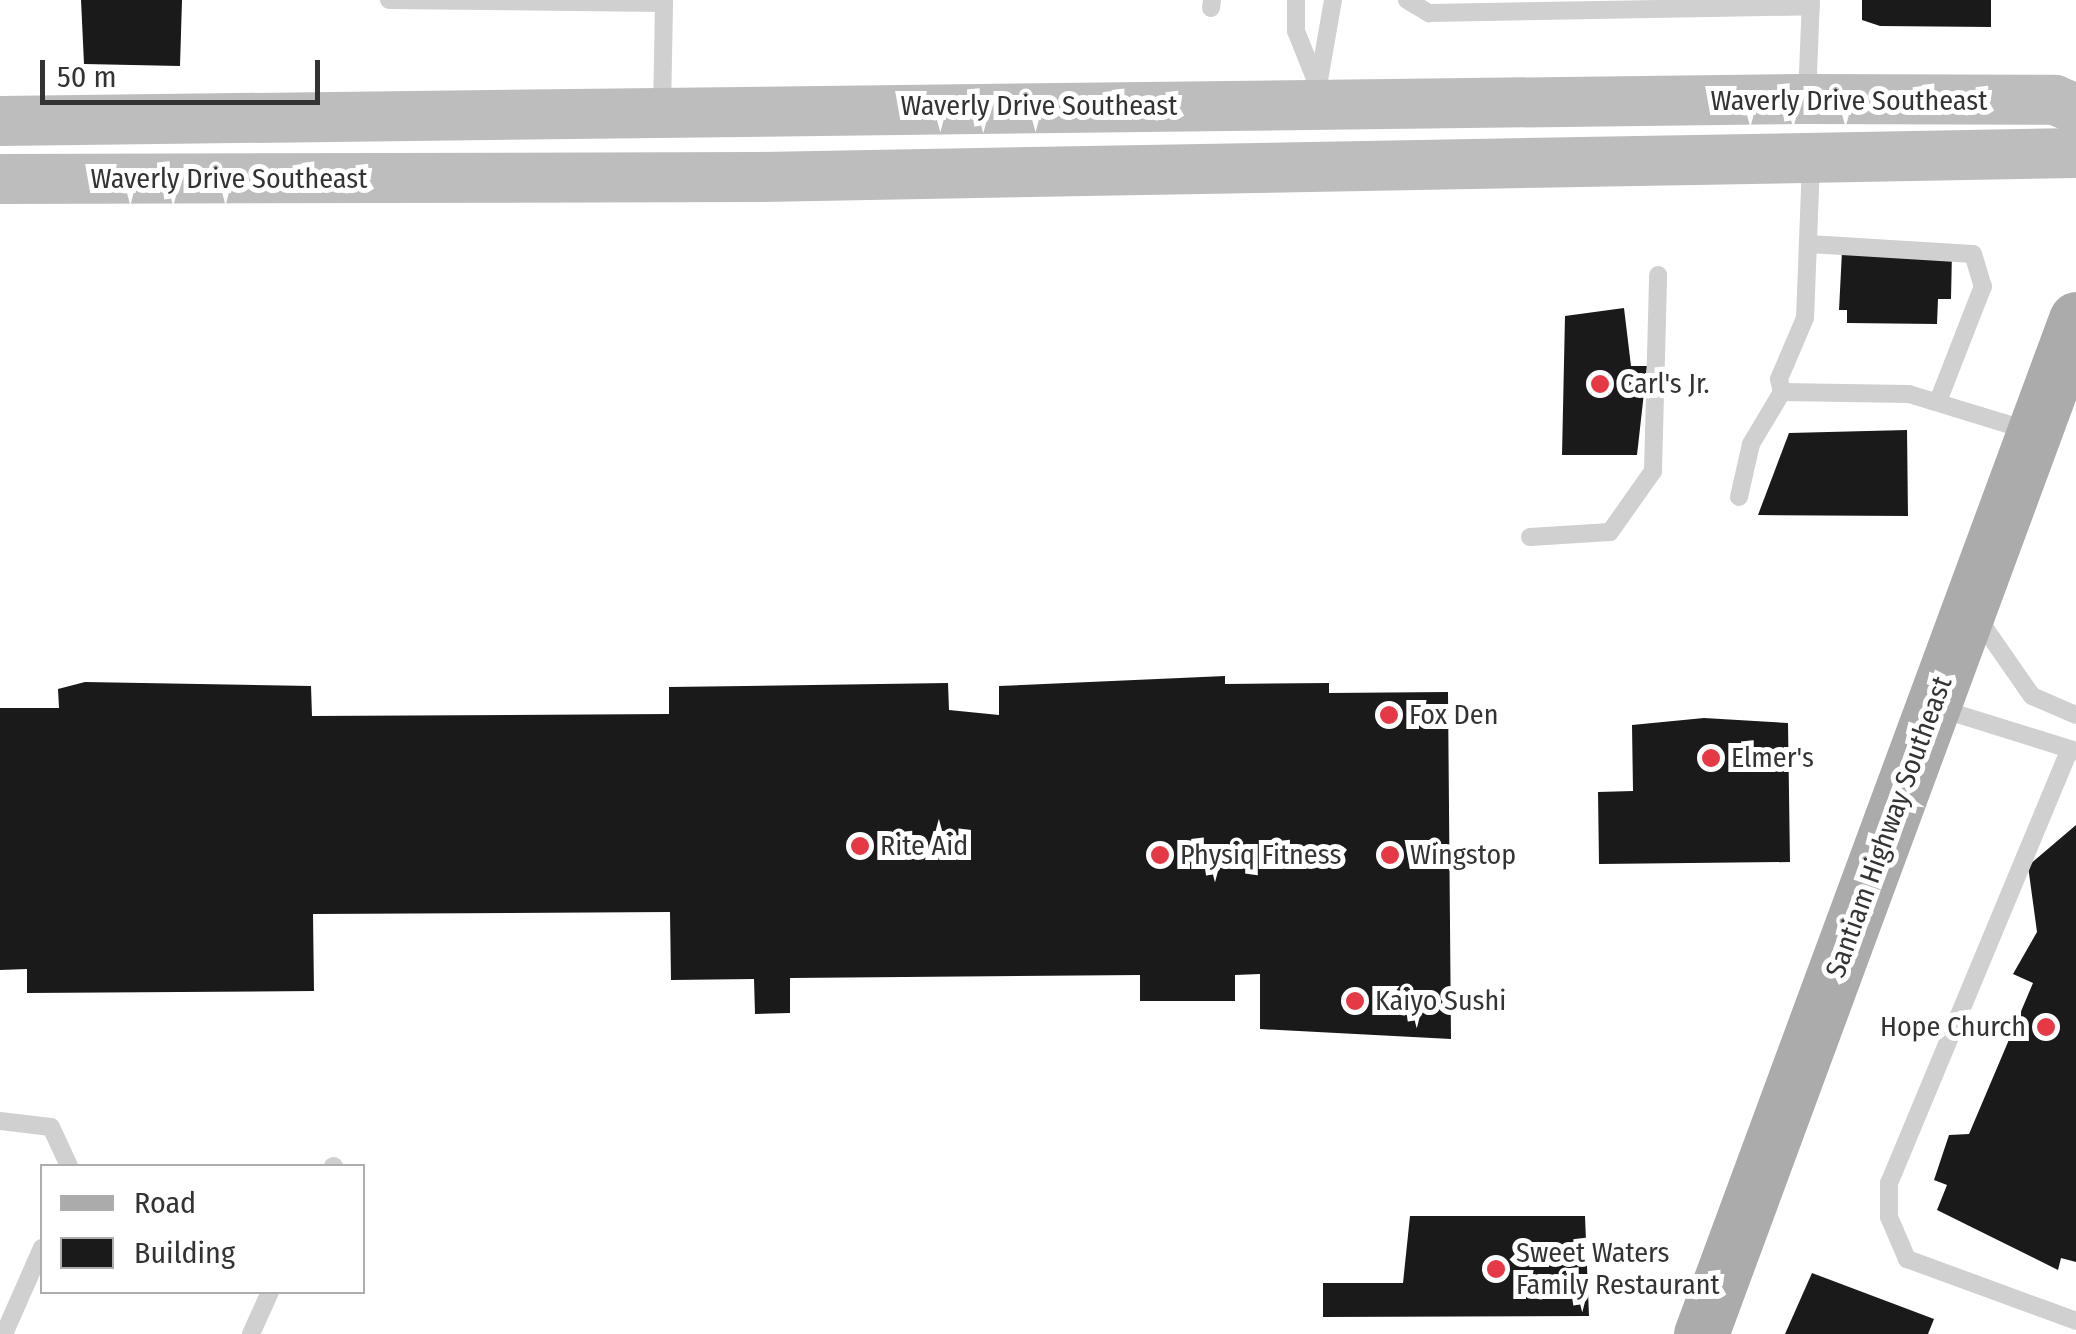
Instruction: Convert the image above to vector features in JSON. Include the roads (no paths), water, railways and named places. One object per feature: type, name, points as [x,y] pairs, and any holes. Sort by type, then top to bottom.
[{"type":"main road","name":"Waverly Drive Southeast","points":[[0,121],[1317,95],[1586,102],[2055,100],[2076,109]]},
{"type":"main road","points":[[1028,172],[1054,146],[1271,141],[1317,95]]},
{"type":"main road","points":[[1298,166],[1353,132],[1561,127],[1586,102]]},
{"type":"main road","points":[[355,180],[398,144],[628,134],[662,109]]},
{"type":"main road","name":"Waverly Drive Southeast","points":[[0,179],[355,180],[1811,163],[2076,152]]},
{"type":"main road","name":"Santiam Highway Southeast","points":[[1701,1334],[2076,319]]},
{"type":"lane","points":[[389,0],[664,2],[662,109]]},
{"type":"lane","points":[[1296,0],[1296,31],[1317,95]]},
{"type":"lane","points":[[1317,95],[1333,0]]},
{"type":"lane","points":[[1407,0],[1429,13],[1811,3],[1807,99]]},
{"type":"lane","points":[[1739,497],[1752,444],[1782,392],[1779,379],[1805,318],[1811,163]]},
{"type":"lane","points":[[1809,244],[1974,254],[1984,286],[1939,400]]},
{"type":"lane","points":[[1530,537],[1610,532],[1653,472],[1658,275]]},
{"type":"lane","points":[[1782,392],[1939,400],[2034,433]]},
{"type":"lane","points":[[1970,606],[2032,696],[2076,714]]},
{"type":"lane","points":[[1932,707],[2073,751],[1889,1183],[1889,1217],[1907,1258],[2076,1321]]},
{"type":"lane","points":[[0,1121],[51,1127],[67,1164]]},
{"type":"lane","points":[[4,1334],[40,1253]]},
{"type":"lane","points":[[251,1334],[269,1294]]},
{"type":"place","name":"Carl's Jr.","points":[[1600,384]]},
{"type":"place","name":"Fox Den","points":[[1389,715]]},
{"type":"place","name":"Elmer's","points":[[1711,758]]},
{"type":"place","name":"Rite Aid","points":[[860,846]]},
{"type":"place","name":"Physiq Fitness","points":[[1160,855]]},
{"type":"place","name":"Wingstop","points":[[1390,855]]},
{"type":"place","name":"Kaiyo Sushi","points":[[1355,1001]]},
{"type":"place","name":"Hope Church","points":[[2046,1027]]},
{"type":"place","name":"Sweet Waters Family Restaurant","points":[[1496,1269]]}]
